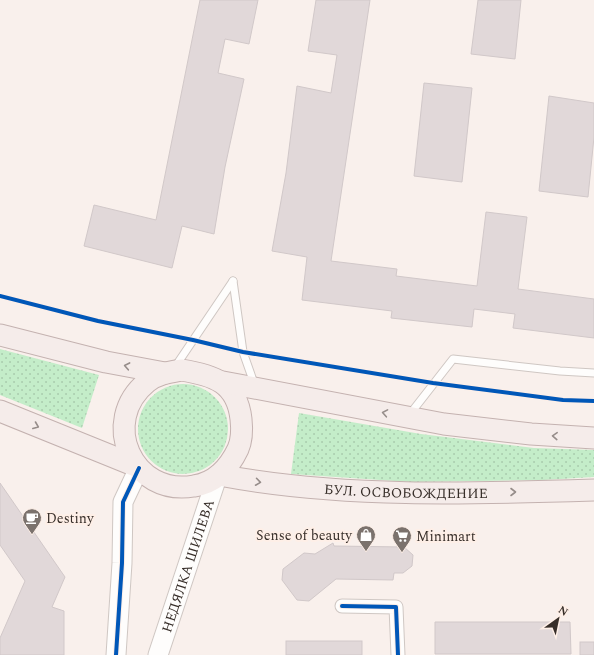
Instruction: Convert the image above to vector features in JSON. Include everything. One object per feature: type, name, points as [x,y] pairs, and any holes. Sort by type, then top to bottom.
[{"type":"main road","points":[[0,335],[106,362],[168,372]]},
{"type":"main road","points":[[137,467],[127,449],[124,430],[126,412],[135,395],[148,381],[168,372],[182,370],[198,372],[223,382],[274,393],[408,416],[444,424],[530,434],[594,438]]},
{"type":"main road","points":[[0,411],[137,467],[152,479],[168,486],[184,488],[202,485],[218,476],[232,461],[240,444],[241,426],[239,408],[234,396],[223,382]]},
{"type":"main road","name":"БУЛ. ОСВОБОЖДЕНИЕ","points":[[218,476],[258,482],[379,492],[521,492],[594,490]]},
{"type":"street","points":[[116,655],[122,563],[123,502],[137,467]]},
{"type":"street","name":"НЕДЯЛКА ШИЛЕВА","points":[[158,655],[218,476]]},
{"type":"street","points":[[342,606],[396,607],[398,655]]},
{"type":"lane","points":[[168,372],[234,281],[243,352],[256,388]]},
{"type":"lane","points":[[408,416],[453,359],[560,371],[594,372]]},
{"type":"green space","points":[[0,349],[99,375],[82,428],[0,395]]},
{"type":"green space","points":[[174,384],[192,384],[208,391],[221,404],[228,420],[228,438],[221,454],[208,467],[192,474],[174,474],[158,467],[145,454],[138,438],[138,420],[145,404],[158,391]]},
{"type":"green space","points":[[299,413],[421,434],[534,448],[594,450],[594,477],[544,480],[410,482],[291,474]]},
{"type":"building","points":[[200,0],[258,0],[249,44],[225,39],[218,73],[244,79],[225,167],[214,234],[182,226],[172,268],[84,246],[94,205],[156,220]]},
{"type":"building","points":[[316,0],[370,0],[331,261],[397,269],[396,276],[477,286],[486,212],[527,217],[518,289],[594,299],[594,338],[513,328],[515,314],[474,309],[472,327],[391,318],[392,311],[302,300],[307,257],[272,251],[286,173],[297,86],[331,93],[337,55],[308,51]]},
{"type":"building","points":[[478,0],[521,0],[515,59],[471,54]]},
{"type":"building","points":[[424,83],[472,88],[462,182],[414,176]]},
{"type":"building","points":[[549,96],[594,103],[594,137],[588,197],[539,191]]},
{"type":"building","points":[[0,483],[65,577],[52,607],[64,611],[64,655],[0,655],[0,638],[25,581],[0,545]]},
{"type":"building","points":[[333,543],[334,546],[404,547],[413,555],[412,566],[403,573],[394,573],[393,580],[336,579],[309,601],[297,600],[282,580],[283,569],[304,553],[315,554]]},
{"type":"building","points":[[435,622],[570,622],[571,654],[435,654]]},
{"type":"building","points":[[286,641],[362,641],[362,655],[286,655]]},
{"type":"building","points":[[580,642],[594,642],[594,655],[580,655]]},
{"type":"cycle path","points":[[0,296],[98,321],[193,340],[243,352],[433,383],[563,400],[594,401]]},
{"type":"cycle path","points":[[116,655],[122,563],[123,502],[139,468]]},
{"type":"cycle path","points":[[342,606],[396,607],[398,655]]},
{"type":"place","name":"Destiny","points":[[32,535]]},
{"type":"place","name":"Sense of beauty","points":[[366,552]]},
{"type":"place","name":"Minimart","points":[[402,553]]}]
